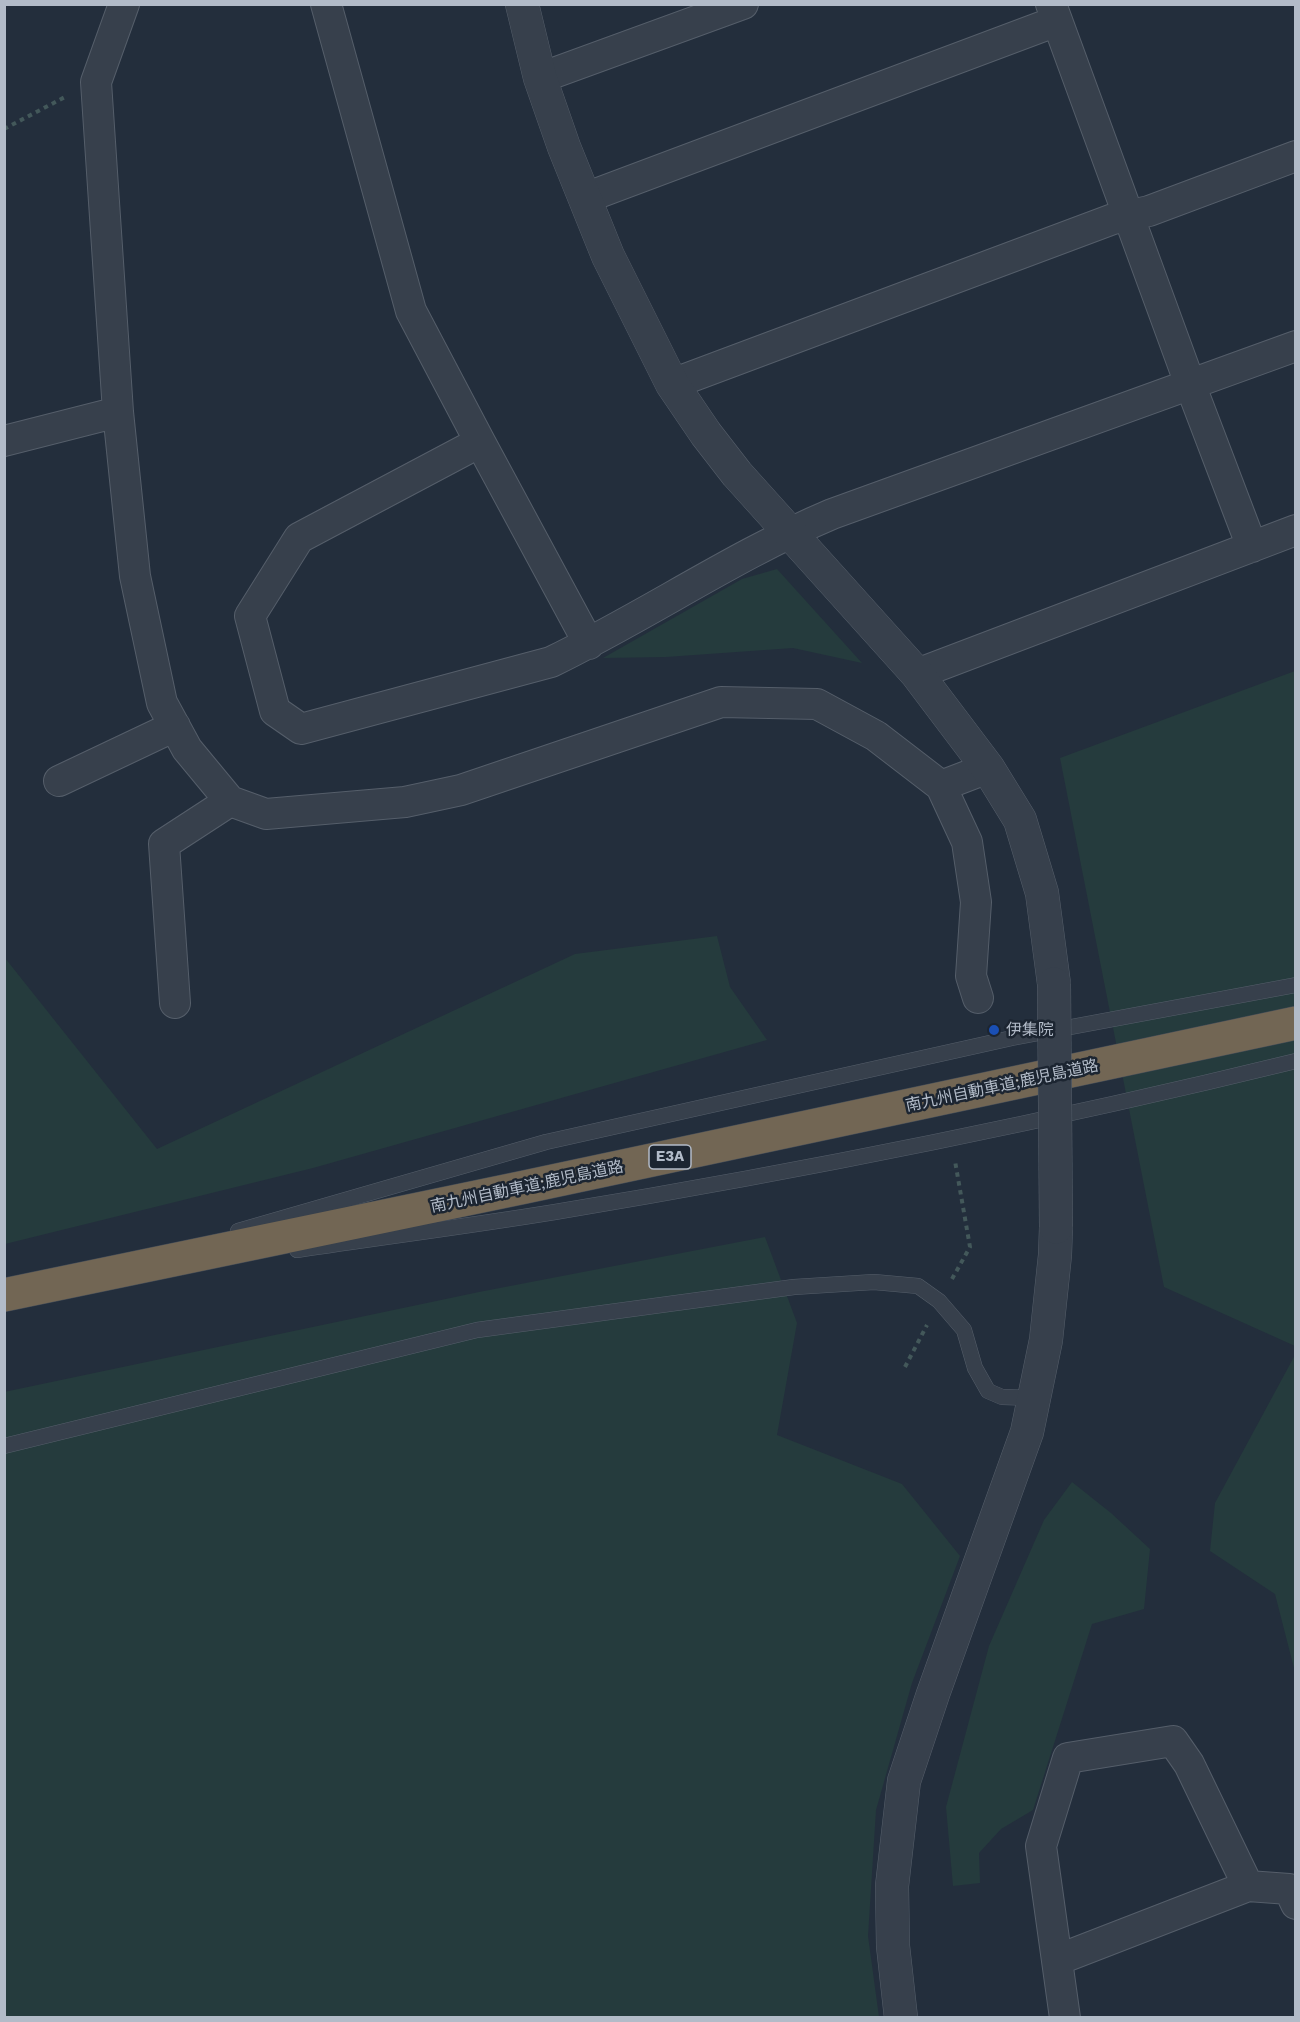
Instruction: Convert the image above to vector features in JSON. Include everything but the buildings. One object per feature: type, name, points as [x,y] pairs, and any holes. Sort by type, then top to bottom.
[{"type":"highway","name":"南九州自動車道;鹿児島道路","points":[[4,1295],[525,1188],[1296,1023]]},
{"type":"street","points":[[124,4],[96,82],[118,412],[135,576],[162,703],[187,749],[230,801],[266,814],[405,802],[461,790],[721,702],[817,704],[876,736],[941,786],[967,842],[976,902],[971,976],[978,998]]},
{"type":"street","points":[[326,4],[411,311],[589,644]]},
{"type":"street","points":[[522,4],[540,78],[564,147],[608,256],[672,384],[731,466],[917,675],[988,768],[1020,820],[1042,893],[1054,984],[1056,1227],[1046,1340],[1027,1432],[904,1781],[892,1886],[893,1946],[902,2018]]},
{"type":"street","points":[[540,78],[742,4]]},
{"type":"street","points":[[585,198],[1054,13],[1252,547]]},
{"type":"street","points":[[672,384],[1113,219],[1149,211],[1296,156]]},
{"type":"street","points":[[480,442],[298,538],[250,616],[275,711],[302,729],[551,662],[589,644],[789,532],[832,514],[1296,346]]},
{"type":"street","points":[[4,441],[118,412]]},
{"type":"street","points":[[917,675],[1296,530]]},
{"type":"street","points":[[59,781],[175,726]]},
{"type":"street","points":[[941,786],[988,768]]},
{"type":"street","points":[[175,1003],[164,844],[230,801]]},
{"type":"street","points":[[1065,2018],[1041,1846],[1068,1758],[1173,1741],[1189,1764],[1248,1886]]},
{"type":"street","points":[[1057,1960],[1248,1886],[1289,1889],[1296,1904]]},
{"type":"lane","points":[[45,1287],[546,1142],[1012,1038],[1296,985]]},
{"type":"lane","points":[[45,1287],[554,1212],[803,1168],[1170,1092],[1296,1061]]},
{"type":"lane","points":[[4,1446],[477,1330],[794,1287],[874,1282],[918,1286],[939,1300],[964,1330],[975,1368],[988,1391],[1002,1397],[1034,1398]]},
{"type":"path","points":[[4,129],[96,82]]},
{"type":"path","points":[[905,1367],[939,1300],[970,1248],[955,1160]]},
{"type":"green space","points":[[777,569],[862,663],[793,648],[666,657],[603,658],[742,579]]},
{"type":"green space","points":[[1295,671],[1295,1346],[1164,1287],[1060,758]]},
{"type":"green space","points":[[717,936],[730,987],[767,1040],[313,1168],[5,1244],[5,958],[157,1149],[575,954]]},
{"type":"green space","points":[[765,1237],[797,1323],[777,1435],[902,1484],[960,1556],[912,1683],[876,1810],[868,1936],[879,2017],[5,2017],[4,1392],[479,1292]]},
{"type":"green space","points":[[1295,1355],[1295,1672],[1275,1594],[1210,1551],[1215,1503]]},
{"type":"green space","points":[[1072,1482],[1111,1513],[1150,1549],[1144,1609],[1092,1624],[1033,1810],[1001,1829],[979,1853],[980,1883],[953,1886],[946,1807],[989,1646],[1044,1520]]},
{"type":"place","name":"伊集院","points":[[994,1030]]}]
